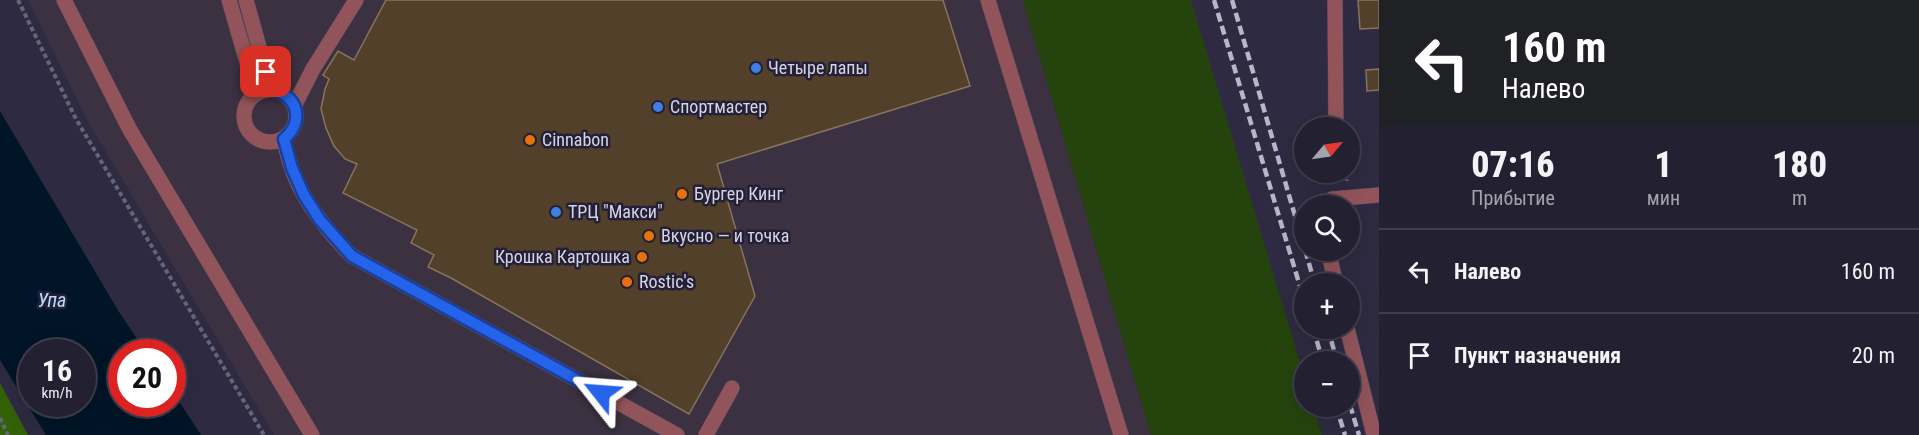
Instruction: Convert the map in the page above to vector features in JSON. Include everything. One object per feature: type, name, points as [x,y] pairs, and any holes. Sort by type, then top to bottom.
[{"type":"street","points":[[64,0],[130,130],[312,435]]},
{"type":"street","points":[[229,0],[263,92]]},
{"type":"street","points":[[246,0],[263,92]]},
{"type":"street","points":[[294,106],[313,69],[356,0]]},
{"type":"street","points":[[988,0],[1121,435]]},
{"type":"street","points":[[1335,0],[1336,117]]},
{"type":"street","points":[[263,92],[285,94],[294,106],[296,121],[289,135],[284,139],[268,142],[253,136],[248,130],[245,123],[246,107],[263,92]]},
{"type":"street","points":[[284,139],[292,168],[304,195],[320,220],[352,256],[677,435]]},
{"type":"street","points":[[1360,197],[1379,195]]},
{"type":"street","points":[[1350,339],[1374,435]]},
{"type":"street","points":[[706,435],[732,388]]},
{"type":"path","points":[[18,0],[76,119],[264,435]]},
{"type":"path","points":[[0,418],[8,435]]},
{"type":"shaded area","points":[[28,0],[1023,0],[1151,435],[274,435],[87,120]]},
{"type":"green space","points":[[1023,0],[1191,0],[1297,351],[1294,351],[1294,417],[1316,417],[1322,435],[1151,435]]},
{"type":"green space","points":[[0,383],[28,435],[0,435]]},
{"type":"water","name":"Упа","points":[[0,111],[137,339],[108,339],[108,417],[186,417],[186,412],[201,435],[46,435],[35,417],[96,417],[96,339],[18,339],[18,389],[0,360]]},
{"type":"building","name":"ТРЦ \"Макси\"","points":[[386,0],[943,0],[970,86],[717,164],[755,296],[689,414],[428,267],[434,255],[411,243],[417,230],[343,193],[357,164],[345,159],[334,146],[326,128],[321,109],[329,79],[323,75],[338,51],[354,60]]},
{"type":"building","points":[[1358,0],[1379,0],[1379,28],[1360,29]]},
{"type":"building","points":[[1379,69],[1379,90],[1367,91],[1366,70]]},
{"type":"railway","points":[[1214,0],[1296,273]]},
{"type":"railway","points":[[1232,0],[1294,212]]},
{"type":"railway","points":[[1308,261],[1312,273]]},
{"type":"railway","points":[[1316,339],[1320,351]]},
{"type":"railway","points":[[1331,339],[1334,351]]},
{"type":"railway","points":[[1339,417],[1345,435]]},
{"type":"railway","points":[[1354,417],[1359,435]]},
{"type":"place","name":"Четыре лапы","points":[[756,68]]},
{"type":"place","name":"Спортмастер","points":[[658,107]]},
{"type":"place","name":"Cinnabon","points":[[530,140]]},
{"type":"place","name":"Бургер Кинг","points":[[682,194]]},
{"type":"place","name":"ТРЦ \"Макси\"","points":[[556,212]]},
{"type":"place","name":"Вкусно — и точка","points":[[649,236]]},
{"type":"place","name":"Крошка Картошка","points":[[642,257]]},
{"type":"place","name":"Rostic's","points":[[627,282]]},
{"type":"route","points":[[266,72],[271,90],[285,94],[294,106],[296,121],[294,128],[284,139],[292,168],[304,195],[320,220],[352,256],[601,393]]}]
